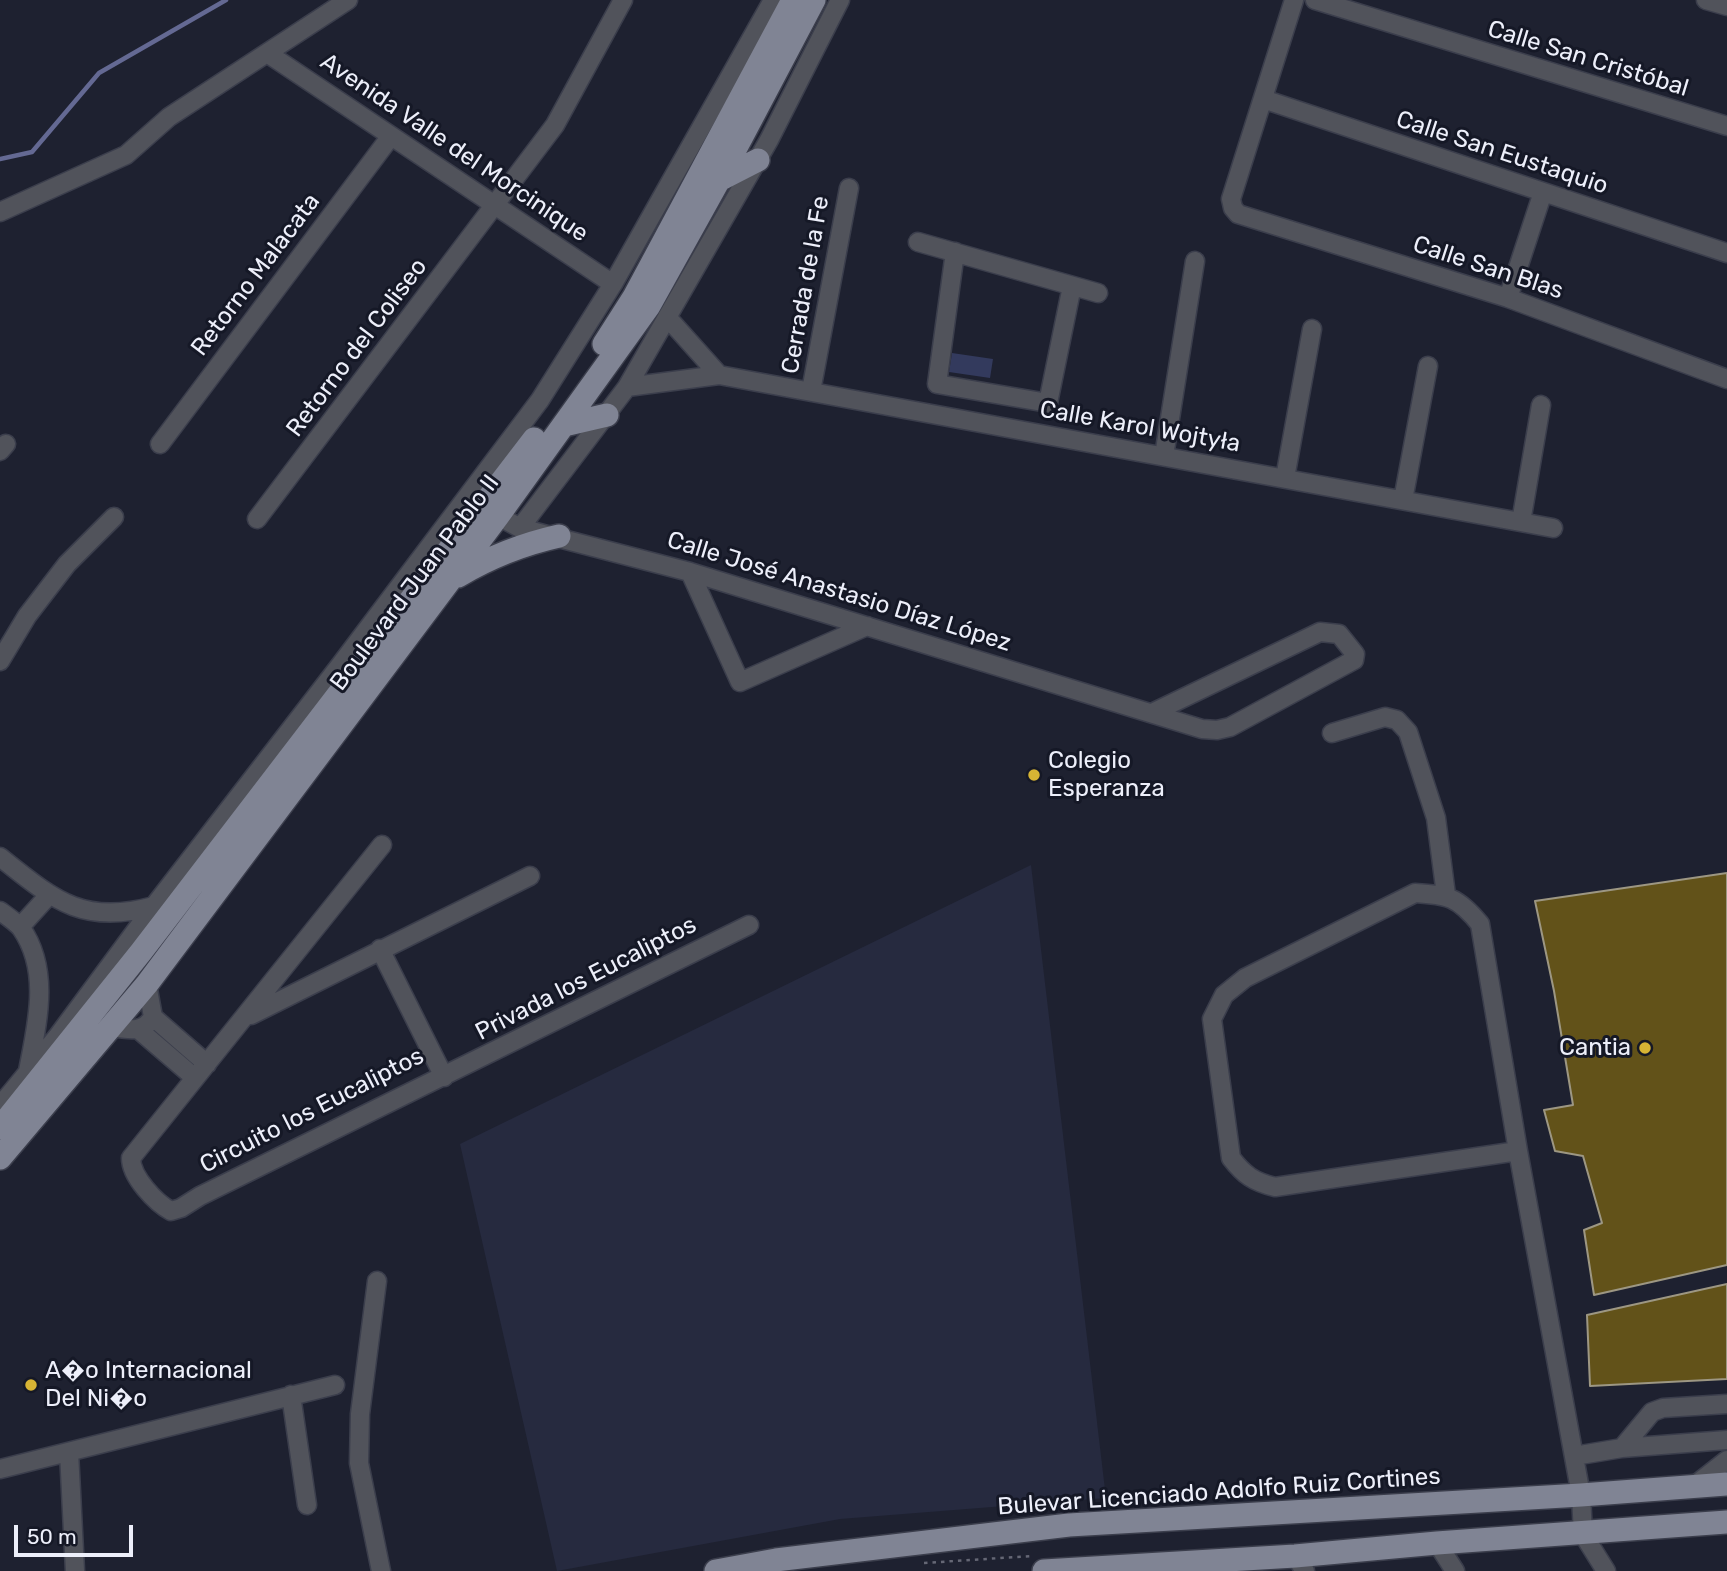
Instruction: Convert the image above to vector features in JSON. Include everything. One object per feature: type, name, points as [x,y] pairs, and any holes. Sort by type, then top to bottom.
[{"type":"main road","name":"Boulevard Juan Pablo II","points":[[0,1128],[141,952],[587,368],[634,297],[793,0]]},
{"type":"main road","name":"Boulevard Juan Pablo II","points":[[0,1158],[147,984],[450,581],[482,506],[564,425],[649,306],[814,0]]},
{"type":"main road","points":[[719,180],[758,160]]},
{"type":"main road","points":[[564,425],[607,415]]},
{"type":"main road","points":[[450,581],[505,552],[559,536]]},
{"type":"main road","points":[[337,698],[341,664]]},
{"type":"main road","name":"Bulevar Licenciado Adolfo Ruiz Cortines","points":[[716,1571],[776,1560],[1069,1525],[1727,1484]]},
{"type":"main road","points":[[1044,1571],[1300,1564],[1437,1543],[1727,1522]]},
{"type":"street","points":[[0,212],[126,155],[169,117],[348,0]]},
{"type":"street","name":"Retorno del Coliseo","points":[[257,519],[555,125],[624,0]]},
{"type":"street","name":"Boulevard Juan Pablo II","points":[[0,1106],[57,1037],[154,906],[341,664],[482,506],[540,400],[613,284],[774,0]]},
{"type":"street","points":[[520,528],[626,387],[758,160],[840,0]]},
{"type":"street","points":[[1263,99],[1294,0]]},
{"type":"street","name":"Calle San Cristóbal","points":[[1315,0],[1727,126]]},
{"type":"street","points":[[1706,0],[1727,6]]},
{"type":"street","name":"Avenida Valle del Morcinique","points":[[267,53],[613,284]]},
{"type":"street","name":"Calle San Eustaquio","points":[[1263,99],[1727,253]]},
{"type":"street","name":"Calle San Blas","points":[[1263,99],[1231,199],[1238,214],[1508,298],[1727,379]]},
{"type":"street","name":"Retorno Malacata","points":[[160,444],[391,136]]},
{"type":"street","name":"Cerrada de la Fe","points":[[811,391],[849,188]]},
{"type":"street","points":[[1508,298],[1543,192]]},
{"type":"street","points":[[918,242],[1098,293]]},
{"type":"street","points":[[955,252],[937,384],[1048,403],[1072,286]]},
{"type":"street","points":[[1164,456],[1195,261]]},
{"type":"street","points":[[667,317],[719,375]]},
{"type":"street","points":[[1284,478],[1312,329]]},
{"type":"street","points":[[1403,500],[1428,366]]},
{"type":"street","name":"Calle Karol Wojtyła","points":[[626,387],[719,375],[1553,528]]},
{"type":"street","points":[[972,421],[977,391]]},
{"type":"street","points":[[1001,427],[1007,396]]},
{"type":"street","points":[[1521,522],[1541,405]]},
{"type":"street","name":"Calle José Anastasio Díaz López","points":[[482,506],[520,528],[690,572],[1202,729],[1230,727],[1354,660],[1355,654],[1339,634],[1320,632],[1152,713]]},
{"type":"street","points":[[0,661],[27,617],[67,564],[114,517]]},
{"type":"street","points":[[690,572],[740,682],[867,626]]},
{"type":"street","points":[[1332,733],[1385,718],[1397,720],[1408,732],[1436,818],[1446,895]]},
{"type":"street","points":[[245,1018],[382,845]]},
{"type":"street","points":[[0,856],[49,895],[90,912],[128,913],[154,906]]},
{"type":"street","points":[[380,949],[530,876]]},
{"type":"street","points":[[1518,1151],[1275,1187],[1257,1183],[1243,1174],[1231,1158],[1212,1019],[1224,995],[1245,978],[1415,893],[1446,895],[1467,909],[1480,924],[1518,1151],[1581,1495],[1583,1534],[1606,1571]]},
{"type":"street","points":[[20,927],[49,895]]},
{"type":"street","points":[[0,911],[20,927],[34,954],[39,979],[40,1011],[27,1073]]},
{"type":"street","name":"Privada los Eucaliptos","points":[[444,1077],[749,925]]},
{"type":"street","name":"Circuito los Eucaliptos","points":[[380,949],[444,1077],[200,1196],[181,1208],[171,1211],[163,1207],[134,1172],[131,1158],[245,1018],[380,949]]},
{"type":"street","points":[[147,984],[153,1017],[201,1071]]},
{"type":"street","points":[[139,1030],[148,1025],[153,1017]]},
{"type":"street","points":[[110,1027],[139,1030],[201,1071]]},
{"type":"street","points":[[377,1281],[360,1414],[359,1463],[381,1571]]},
{"type":"street","points":[[0,1469],[335,1385]]},
{"type":"street","points":[[291,1395],[307,1505]]},
{"type":"street","points":[[1622,1448],[1652,1412],[1663,1408],[1727,1405]]},
{"type":"street","points":[[1574,1456],[1622,1448],[1727,1440]]},
{"type":"street","points":[[69,1452],[75,1571]]},
{"type":"street","points":[[1694,1486],[1727,1460]]},
{"type":"street","points":[[1437,1543],[1455,1571]]},
{"type":"shaded area","points":[[952,353],[993,359],[990,378],[949,372]]},
{"type":"shaded area","points":[[1031,865],[1106,1498],[840,1519],[557,1571],[460,1144]]},
{"type":"building","name":"Cantia","points":[[1727,873],[1727,1265],[1594,1295],[1584,1230],[1602,1223],[1583,1156],[1555,1151],[1544,1110],[1573,1105],[1554,991],[1535,901]]},
{"type":"building","points":[[1727,1284],[1727,1379],[1590,1386],[1587,1315]]},
{"type":"waterway","points":[[0,159],[32,152],[99,73],[226,0]]},
{"type":"place","name":"Colegio Esperanza","points":[[1034,775]]},
{"type":"place","name":"Cantia","points":[[1645,1048]]},
{"type":"place","name":"A�o Internacional Del Ni�o","points":[[31,1385]]}]
